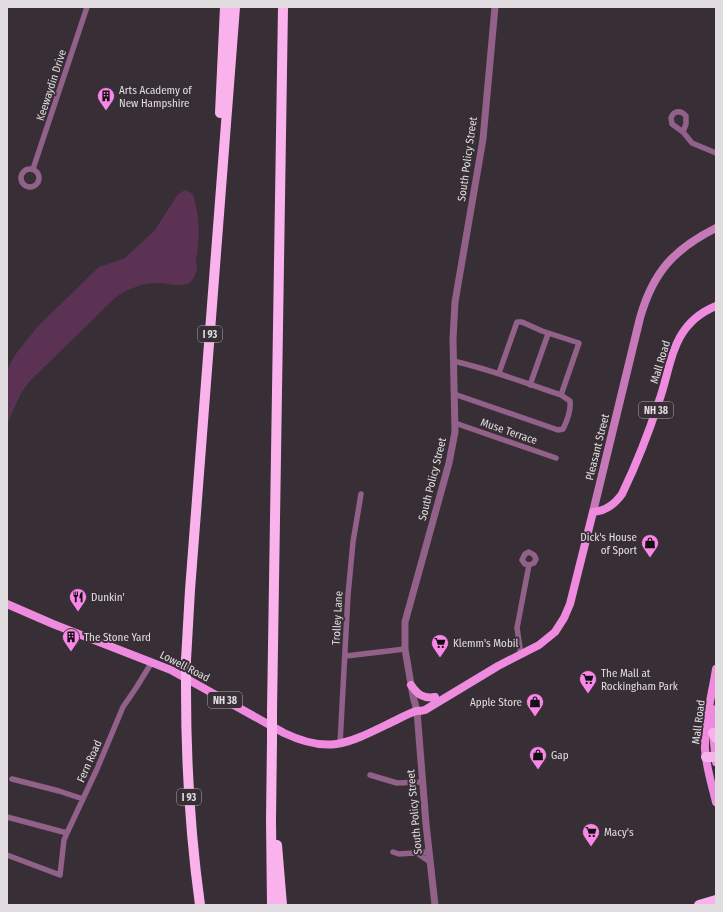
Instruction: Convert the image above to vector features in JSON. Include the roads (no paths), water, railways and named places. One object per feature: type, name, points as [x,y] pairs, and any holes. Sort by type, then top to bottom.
[{"type":"highway","points":[[217,226],[225,7]]},
{"type":"highway","name":"I 93","points":[[200,905],[192,831],[186,738],[186,660],[217,226],[235,7]]},
{"type":"highway","points":[[272,905],[272,711],[283,7]]},
{"type":"highway","points":[[271,793],[282,905]]},
{"type":"highway","points":[[699,905],[716,900]]},
{"type":"main road","name":"Pleasant Street","points":[[417,711],[425,710],[498,666],[540,645],[555,632],[564,618],[570,604],[646,298],[662,270],[676,254],[692,241],[716,228]]},
{"type":"main road","name":"Mall Road","points":[[593,512],[600,512],[607,508],[622,494],[659,401],[677,343],[684,331],[692,322],[702,313],[716,306]]},
{"type":"main road","name":"Lowell Road","points":[[7,604],[73,632],[180,674],[290,736],[312,743],[340,744],[356,740],[417,711]]},
{"type":"main road","name":"Pleasant Street","points":[[417,711],[422,705],[488,667],[498,666]]},
{"type":"main road","name":"Mall Road","points":[[713,758],[706,738],[716,669]]},
{"type":"main road","points":[[411,685],[421,696],[426,698],[435,697]]},
{"type":"main road","name":"Mall Road","points":[[716,709],[713,758],[716,802]]},
{"type":"street","name":"Keewaydin Drive","points":[[33,169],[88,7]]},
{"type":"street","name":"South Policy Street","points":[[435,905],[422,782],[417,711],[411,685],[404,634],[406,617],[452,453],[455,423],[453,329],[455,302],[483,140],[495,7]]},
{"type":"street","points":[[683,132],[692,143],[716,153]]},
{"type":"street","points":[[499,373],[517,322],[522,322],[548,334],[579,343],[560,395]]},
{"type":"street","points":[[530,384],[548,334]]},
{"type":"street","points":[[453,361],[477,366],[560,395],[570,401],[571,406],[563,429],[558,430],[454,394]]},
{"type":"street","name":"Muse Terrace","points":[[455,423],[556,458]]},
{"type":"street","name":"Trolley Lane","points":[[340,744],[346,656],[348,595],[354,536],[361,494]]},
{"type":"street","points":[[521,655],[517,628],[529,565]]},
{"type":"street","points":[[346,656],[405,649]]},
{"type":"street","name":"Fern Road","points":[[7,855],[60,875],[64,840],[67,833],[98,769],[123,707],[152,662]]},
{"type":"street","points":[[370,775],[397,783],[422,782]]},
{"type":"street","points":[[12,779],[83,799]]},
{"type":"street","points":[[7,817],[67,833]]},
{"type":"street","points":[[393,852],[399,854],[429,852]]},
{"type":"street","points":[[416,853],[430,862]]},
{"type":"place","name":"Arts Academy of New Hampshire","points":[[106,111]]},
{"type":"place","name":"Dick's House of Sport","points":[[650,558]]},
{"type":"place","name":"Dunkin'","points":[[78,612]]},
{"type":"place","name":"The Stone Yard","points":[[71,652]]},
{"type":"place","name":"Klemm's Mobil","points":[[440,658]]},
{"type":"place","name":"The Mall at Rockingham Park","points":[[588,694]]},
{"type":"place","name":"Apple Store","points":[[535,717]]},
{"type":"place","name":"Gap","points":[[538,770]]},
{"type":"place","name":"Macy's","points":[[591,847]]}]
